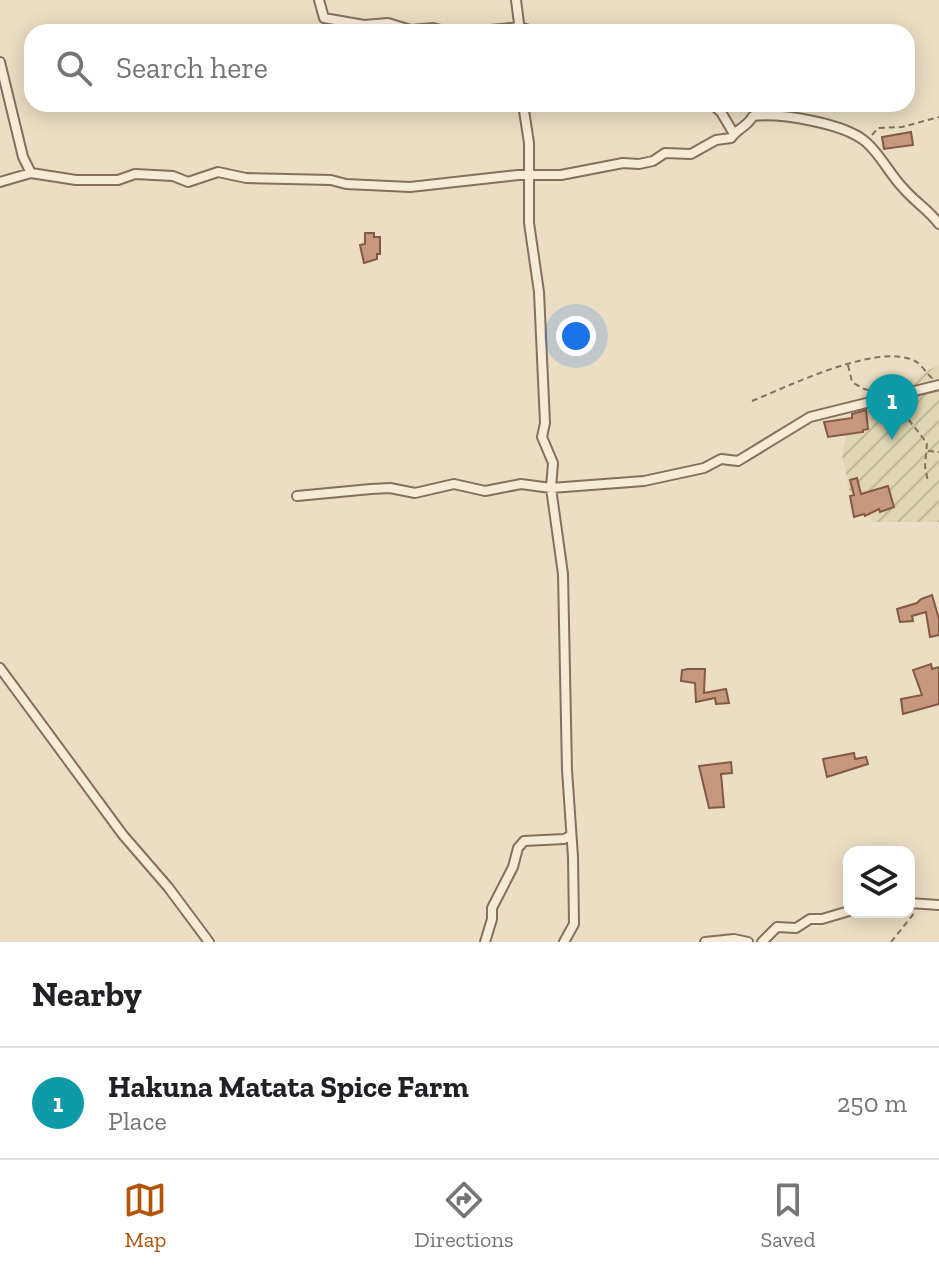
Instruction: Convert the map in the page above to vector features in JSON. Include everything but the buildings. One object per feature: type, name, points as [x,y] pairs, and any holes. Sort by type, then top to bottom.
[{"type":"street","points":[[319,0],[324,18],[358,24]]},
{"type":"street","points":[[516,0],[519,24]]},
{"type":"street","points":[[0,62],[23,157],[31,173]]},
{"type":"street","points":[[524,112],[529,143],[529,223],[539,292],[545,423],[542,437],[553,463],[551,488],[563,574],[574,924],[564,942]]},
{"type":"street","points":[[721,112],[734,134]]},
{"type":"street","points":[[0,182],[31,173],[76,180],[118,180],[135,174],[173,176],[188,182],[218,172],[246,178],[331,180],[346,184],[410,187],[529,175],[561,175],[623,163],[639,164],[653,161],[665,153],[691,154],[716,140],[731,138],[749,125],[753,116],[766,115],[848,131],[866,142],[897,181],[939,224]]},
{"type":"street","points":[[297,496],[390,488],[415,493],[454,484],[485,491],[521,484],[551,488],[644,481],[704,468],[721,459],[738,461],[810,417],[938,385]]},
{"type":"street","points":[[0,668],[123,835],[168,887],[209,942]]},
{"type":"street","points":[[485,942],[492,908],[513,867],[518,848],[524,841],[570,836]]},
{"type":"street","points":[[915,904],[939,905]]},
{"type":"street","points":[[762,942],[777,927],[796,928],[810,919],[843,913]]},
{"type":"street","points":[[705,942],[734,939],[748,942]]},
{"type":"path","points":[[866,142],[878,128],[902,127],[939,117]]},
{"type":"path","points":[[752,401],[847,364],[886,355],[915,361],[938,385]]},
{"type":"path","points":[[847,364],[852,382],[864,389],[884,393]]},
{"type":"path","points":[[893,401],[927,443],[928,482]]},
{"type":"path","points":[[927,451],[939,452]]},
{"type":"path","points":[[891,942],[922,905]]},
{"type":"shaded area","points":[[939,365],[939,522],[873,522],[849,490],[842,455],[849,424],[877,404],[891,380],[910,379]]},
{"type":"place","name":"Hakuna Matata Spice Farm","points":[[892,440]]}]
